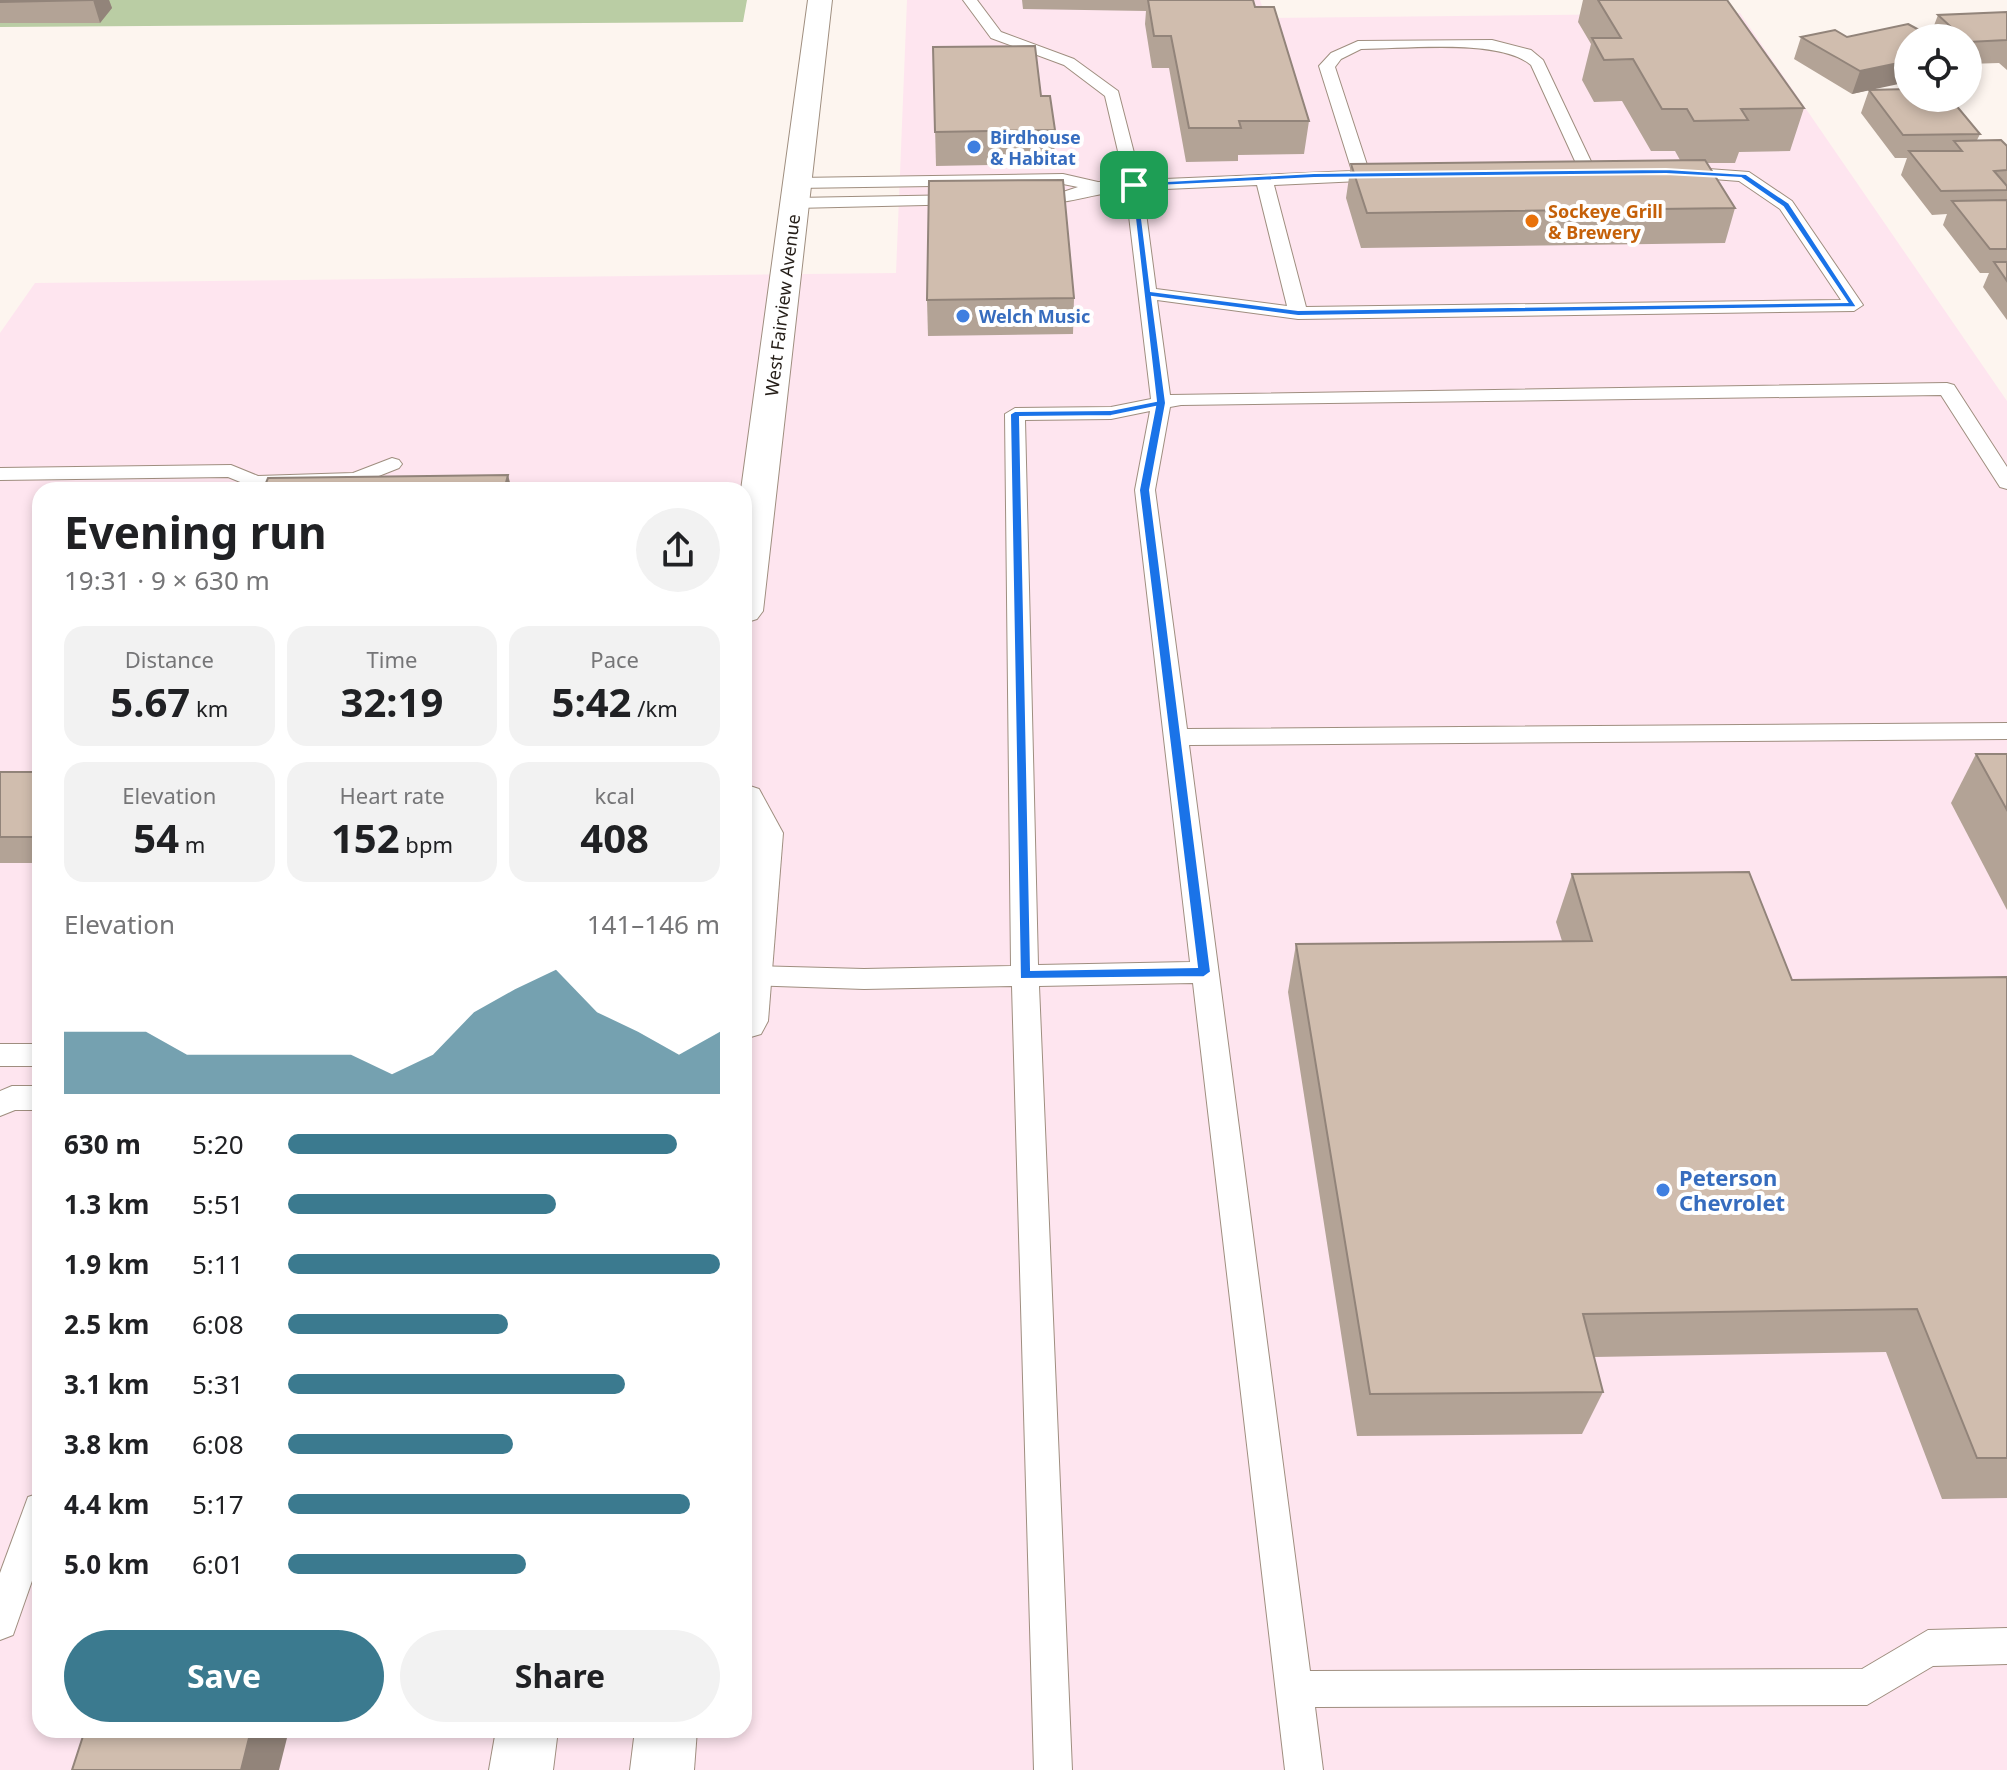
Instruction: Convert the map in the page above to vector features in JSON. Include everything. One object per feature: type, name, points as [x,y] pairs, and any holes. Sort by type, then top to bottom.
[{"type":"main road","name":"West Fairview Avenue","points":[[752,545],[820,0]]},
{"type":"main road","points":[[752,814],[762,833],[752,952]]},
{"type":"main road","points":[[521,1770],[526,1738]]},
{"type":"main road","points":[[662,1770],[665,1738]]},
{"type":"lane","points":[[970,0],[996,35],[1069,62],[1112,94],[1134,185],[1161,403],[1145,490],[1304,1770]]},
{"type":"lane","points":[[1362,175],[1327,66],[1336,56],[1358,45],[1492,44],[1526,53],[1538,63],[1588,172]]},
{"type":"lane","points":[[1147,293],[1298,313],[1854,305],[1786,205],[1743,176],[1666,171]]},
{"type":"lane","points":[[1017,199],[1064,197],[1098,187],[1407,174]]},
{"type":"lane","points":[[1264,178],[1298,313]]},
{"type":"lane","points":[[795,193],[1063,179],[1098,187]]},
{"type":"lane","points":[[795,193],[986,199]]},
{"type":"lane","points":[[1053,1770],[1025,975],[1015,414],[1111,413],[1161,403],[1213,398],[1947,389],[2007,483]]},
{"type":"lane","points":[[0,474],[231,471],[255,482],[356,479],[392,464]]},
{"type":"lane","points":[[1175,737],[2007,731]]},
{"type":"lane","points":[[752,976],[864,979],[1204,972]]},
{"type":"lane","points":[[0,1055],[32,1055]]},
{"type":"lane","points":[[0,1104],[12,1098],[32,1098]]},
{"type":"lane","points":[[0,1622],[32,1532]]},
{"type":"lane","points":[[1294,1689],[1867,1687],[1928,1648],[2007,1646]]},
{"type":"shaded area","points":[[907,0],[1260,0],[1266,18],[1740,13],[2007,401],[2007,1770],[0,1770],[0,333],[35,283],[896,273]]},
{"type":"green space","points":[[0,0],[747,0],[743,22],[0,27]]},
{"type":"building","points":[[0,0],[93,0],[0,2]]},
{"type":"building","points":[[1148,0],[1253,0],[1255,7],[1274,7],[1309,121],[1239,121],[1241,128],[1189,128],[1171,36],[1154,36]]},
{"type":"building","points":[[1598,0],[1727,0],[1804,108],[1741,109],[1748,120],[1694,121],[1687,109],[1662,109],[1633,59],[1604,60],[1592,38],[1621,38]]},
{"type":"building","points":[[2007,12],[2007,40],[1982,41],[1982,24],[1948,24],[1938,15]]},
{"type":"building","points":[[1894,27],[1894,64],[1860,71],[1801,37],[1835,30],[1847,37]]},
{"type":"building","points":[[1035,46],[1041,96],[1050,96],[1055,130],[935,132],[933,47]]},
{"type":"building","points":[[1894,89],[1894,112],[1962,112],[1980,134],[1903,135],[1869,90]]},
{"type":"building","points":[[2001,140],[2007,146],[2007,170],[1994,171],[2007,190],[1941,191],[1909,151],[1962,151],[1954,141]]},
{"type":"building","points":[[1705,160],[1735,208],[1367,213],[1351,164]]},
{"type":"building","points":[[1063,180],[1074,298],[927,300],[929,181]]},
{"type":"building","points":[[2007,200],[2007,249],[1990,249],[1952,201]]},
{"type":"building","points":[[1994,262],[2007,262],[2007,281]]},
{"type":"building","points":[[508,475],[506,482],[266,482],[268,478]]},
{"type":"building","points":[[1976,754],[2007,754],[2007,810]]},
{"type":"building","points":[[0,772],[32,772],[32,837],[0,837]]},
{"type":"building","name":"Peterson Chevrolet","points":[[1749,872],[1792,980],[2007,977],[2007,1458],[1977,1458],[1917,1309],[1583,1314],[1603,1392],[1370,1394],[1296,944],[1592,941],[1572,874]]},
{"type":"building","points":[[82,1738],[249,1738],[241,1770],[72,1770]]},
{"type":"place","name":"Birdhouse & Habitat","points":[[974,147]]},
{"type":"place","name":"Sockeye Grill & Brewery","points":[[1532,221]]},
{"type":"place","name":"Welch Music","points":[[963,316]]},
{"type":"place","name":"Peterson Chevrolet","points":[[1663,1190]]},
{"type":"route","points":[[1134,185],[1147,293],[1161,403],[1145,490],[1204,972],[1025,975],[1015,414],[1111,413],[1161,403],[1147,293],[1298,313],[1854,305],[1786,205],[1743,176],[1666,171],[1314,176],[1134,185]]}]
